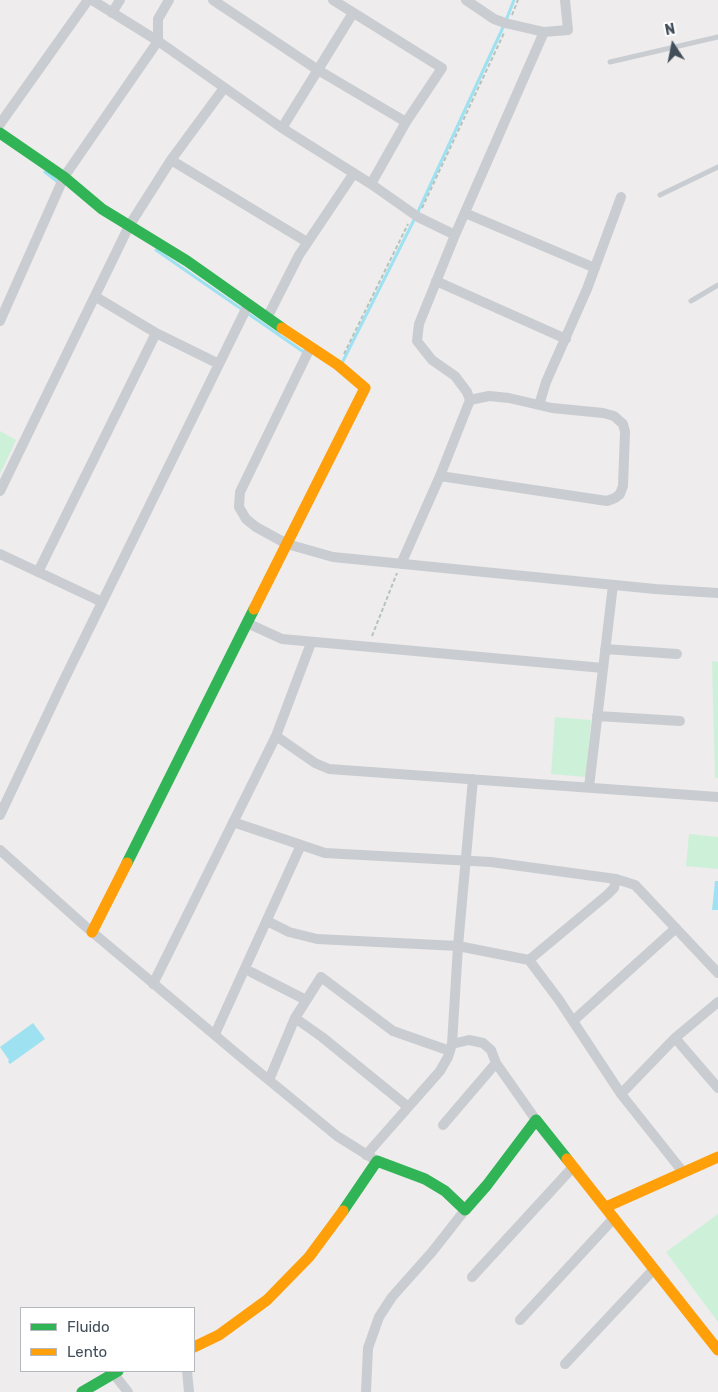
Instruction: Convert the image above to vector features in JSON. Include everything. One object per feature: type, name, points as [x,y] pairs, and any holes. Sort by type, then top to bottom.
[{"type":"street","points":[[0,124],[88,0]]},
{"type":"street","points":[[92,0],[158,40],[282,128],[354,173],[418,217],[455,234]]},
{"type":"street","points":[[112,13],[120,0]]},
{"type":"street","points":[[0,321],[64,177],[158,40],[158,20],[169,0]]},
{"type":"street","points":[[213,0],[318,70],[406,122]]},
{"type":"street","points":[[333,0],[442,68],[406,122],[370,184]]},
{"type":"street","points":[[466,0],[494,19],[544,32],[568,30],[566,0]]},
{"type":"street","points":[[282,128],[353,13]]},
{"type":"street","points":[[401,564],[440,476],[470,400],[467,392],[455,376],[432,360],[417,341],[419,324],[455,234],[544,32]]},
{"type":"street","points":[[0,491],[129,226],[171,160],[224,88]]},
{"type":"street","points":[[0,133],[64,177],[102,210],[187,261],[310,348],[338,365],[365,388],[92,932]]},
{"type":"street","points":[[171,160],[307,242]]},
{"type":"street","points":[[267,318],[299,255],[354,173]]},
{"type":"street","points":[[539,405],[546,382],[595,268],[620,197]]},
{"type":"street","points":[[465,213],[595,268]]},
{"type":"street","points":[[436,281],[566,338]]},
{"type":"street","points":[[96,297],[156,332],[219,364]]},
{"type":"street","points":[[0,815],[248,305]]},
{"type":"street","points":[[38,572],[156,332]]},
{"type":"street","points":[[310,348],[240,492],[239,507],[246,519],[256,527],[287,544],[333,557],[613,585],[718,593]]},
{"type":"street","points":[[440,476],[607,501],[620,494],[623,486],[625,432],[623,424],[614,416],[603,413],[552,408],[509,398],[489,396],[470,400]]},
{"type":"street","points":[[0,554],[102,602]]},
{"type":"street","points":[[589,787],[613,585]]},
{"type":"street","points":[[247,623],[282,640],[603,668]]},
{"type":"street","points":[[153,984],[276,736],[311,643]]},
{"type":"street","points":[[605,649],[677,654]]},
{"type":"street","points":[[597,716],[680,721]]},
{"type":"street","points":[[276,736],[315,763],[329,769],[718,796]]},
{"type":"street","points":[[366,1155],[407,1106],[440,1071],[451,1047],[473,779]]},
{"type":"street","points":[[233,822],[325,853],[491,862],[616,879],[635,885],[718,973]]},
{"type":"street","points":[[215,1034],[301,845]]},
{"type":"street","points":[[1,854],[153,984],[337,1136],[377,1161],[425,1179],[445,1191],[465,1210]]},
{"type":"street","points":[[529,960],[607,895],[614,888],[616,879]]},
{"type":"street","points":[[271,923],[289,932],[317,939],[458,946],[529,960],[621,1094],[683,1172]]},
{"type":"street","points":[[572,1021],[676,928]]},
{"type":"street","points":[[251,972],[306,1000]]},
{"type":"street","points":[[269,1080],[295,1018],[321,977],[393,1031],[451,1047],[469,1040],[483,1043],[491,1050],[496,1063],[536,1120],[718,1350]]},
{"type":"street","points":[[621,1094],[675,1038],[718,1002]]},
{"type":"street","points":[[295,1018],[322,1037],[407,1106]]},
{"type":"street","points":[[675,1038],[718,1088]]},
{"type":"street","points":[[443,1126],[496,1063]]},
{"type":"street","points":[[366,1392],[368,1348],[379,1317],[392,1297],[487,1185],[536,1120]]},
{"type":"street","points":[[606,1207],[718,1157]]},
{"type":"street","points":[[195,1347],[219,1335],[267,1300],[309,1257],[335,1224],[377,1161]]},
{"type":"street","points":[[472,1277],[573,1167]]},
{"type":"street","points":[[520,1320],[614,1218]]},
{"type":"street","points":[[565,1364],[654,1269]]},
{"type":"street","points":[[82,1392],[116,1372],[128,1392]]},
{"type":"street","points":[[187,1372],[189,1392]]},
{"type":"lane","points":[[610,62],[718,37]]},
{"type":"lane","points":[[660,195],[718,167]]},
{"type":"lane","points":[[692,301],[718,286]]},
{"type":"path","points":[[338,365],[409,222],[418,217],[518,0]]},
{"type":"path","points":[[367,648],[401,564]]},
{"type":"green space","points":[[0,431],[16,440],[0,474]]},
{"type":"green space","points":[[712,661],[718,662],[718,778],[715,778]]},
{"type":"green space","points":[[555,717],[591,720],[586,777],[551,774]]},
{"type":"green space","points":[[689,834],[718,837],[718,869],[686,866]]},
{"type":"green space","points":[[718,1214],[718,1322],[666,1252]]},
{"type":"water","points":[[715,881],[718,881],[718,910],[712,910]]},
{"type":"water","points":[[33,1023],[45,1039],[10,1064],[0,1047]]},
{"type":"waterway","points":[[342,363],[416,216],[514,0]]},
{"type":"waterway","points":[[45,172],[58,182]]},
{"type":"waterway","points":[[156,250],[305,353]]},
{"type":"traffic: fast","points":[[0,133],[64,177],[102,209],[187,261],[282,328]]},
{"type":"traffic: fast","points":[[127,863],[254,609]]},
{"type":"traffic: fast","points":[[343,1211],[377,1161],[425,1179],[445,1191],[465,1210],[487,1185],[536,1120],[567,1159]]},
{"type":"traffic: fast","points":[[82,1392],[116,1372]]},
{"type":"traffic: slow","points":[[254,609],[365,388],[338,365],[282,328]]},
{"type":"traffic: slow","points":[[92,932],[127,863]]},
{"type":"traffic: slow","points":[[606,1207],[718,1157]]},
{"type":"traffic: slow","points":[[567,1159],[718,1350]]},
{"type":"traffic: slow","points":[[195,1347],[219,1335],[267,1300],[309,1257],[343,1211]]}]
